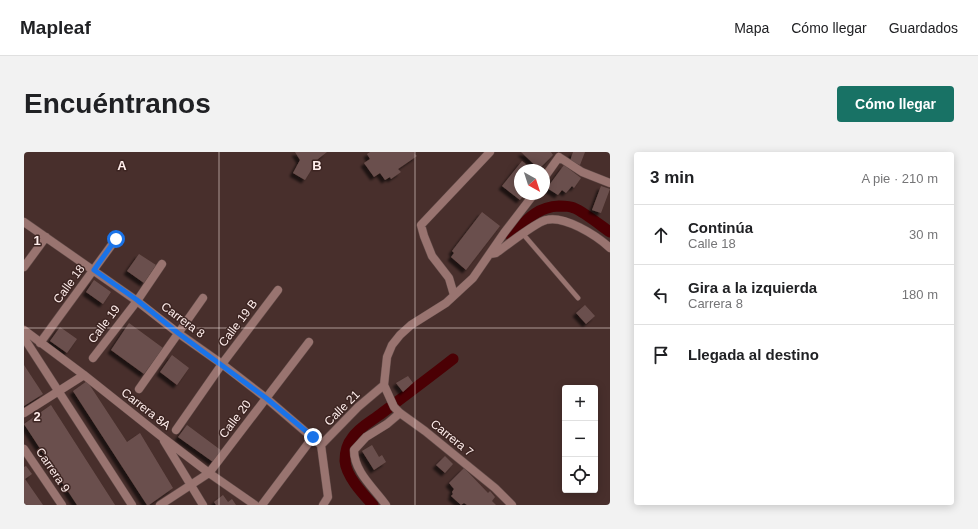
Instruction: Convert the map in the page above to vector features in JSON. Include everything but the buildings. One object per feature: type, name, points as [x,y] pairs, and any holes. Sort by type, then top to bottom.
[{"type":"street","points":[[454,294],[449,278],[432,256],[421,225],[490,152]]},
{"type":"street","points":[[550,168],[558,155],[582,172],[610,183]]},
{"type":"street","points":[[384,385],[387,357],[392,345],[411,325],[446,303],[473,278],[530,200]]},
{"type":"street","points":[[490,254],[496,253],[546,220],[564,220],[583,229],[610,248]]},
{"type":"street","name":"Carrera 8","points":[[24,222],[137,300],[178,333],[222,364],[266,398],[321,445]]},
{"type":"street","points":[[24,267],[46,237]]},
{"type":"street","name":"Calle 18","points":[[40,343],[116,239]]},
{"type":"street","name":"Calle 19","points":[[93,358],[162,264]]},
{"type":"street","name":"Calle 19 B","points":[[176,430],[222,364],[278,290]]},
{"type":"street","points":[[139,389],[203,298]]},
{"type":"street","name":"Carrera 8A","points":[[24,330],[209,473],[255,505]]},
{"type":"street","points":[[24,338],[132,505]]},
{"type":"street","name":"Calle 20","points":[[209,473],[309,342]]},
{"type":"street","points":[[24,414],[84,375]]},
{"type":"street","name":"Carrera 7","points":[[384,385],[389,398],[397,410],[495,488],[511,505]]},
{"type":"street","name":"Calle 21","points":[[321,445],[358,407],[384,385]]},
{"type":"street","points":[[386,505],[359,470],[354,458],[354,450],[366,437],[387,424],[397,410]]},
{"type":"street","points":[[162,437],[203,505]]},
{"type":"street","points":[[262,505],[313,437]]},
{"type":"street","points":[[321,445],[328,497],[323,505]]},
{"type":"street","name":"Carrera 9","points":[[24,449],[62,505]]},
{"type":"street","points":[[160,505],[209,473]]},
{"type":"lane","points":[[523,234],[578,298]]},
{"type":"waterway","points":[[511,236],[527,220],[538,212],[544,209],[559,206],[571,207],[578,210],[610,232]]},
{"type":"waterway","points":[[373,505],[348,473],[345,455],[350,440],[362,427],[453,359]]},
{"type":"route","points":[[116,239],[94,270],[137,300],[178,333],[222,364],[313,437]]}]
